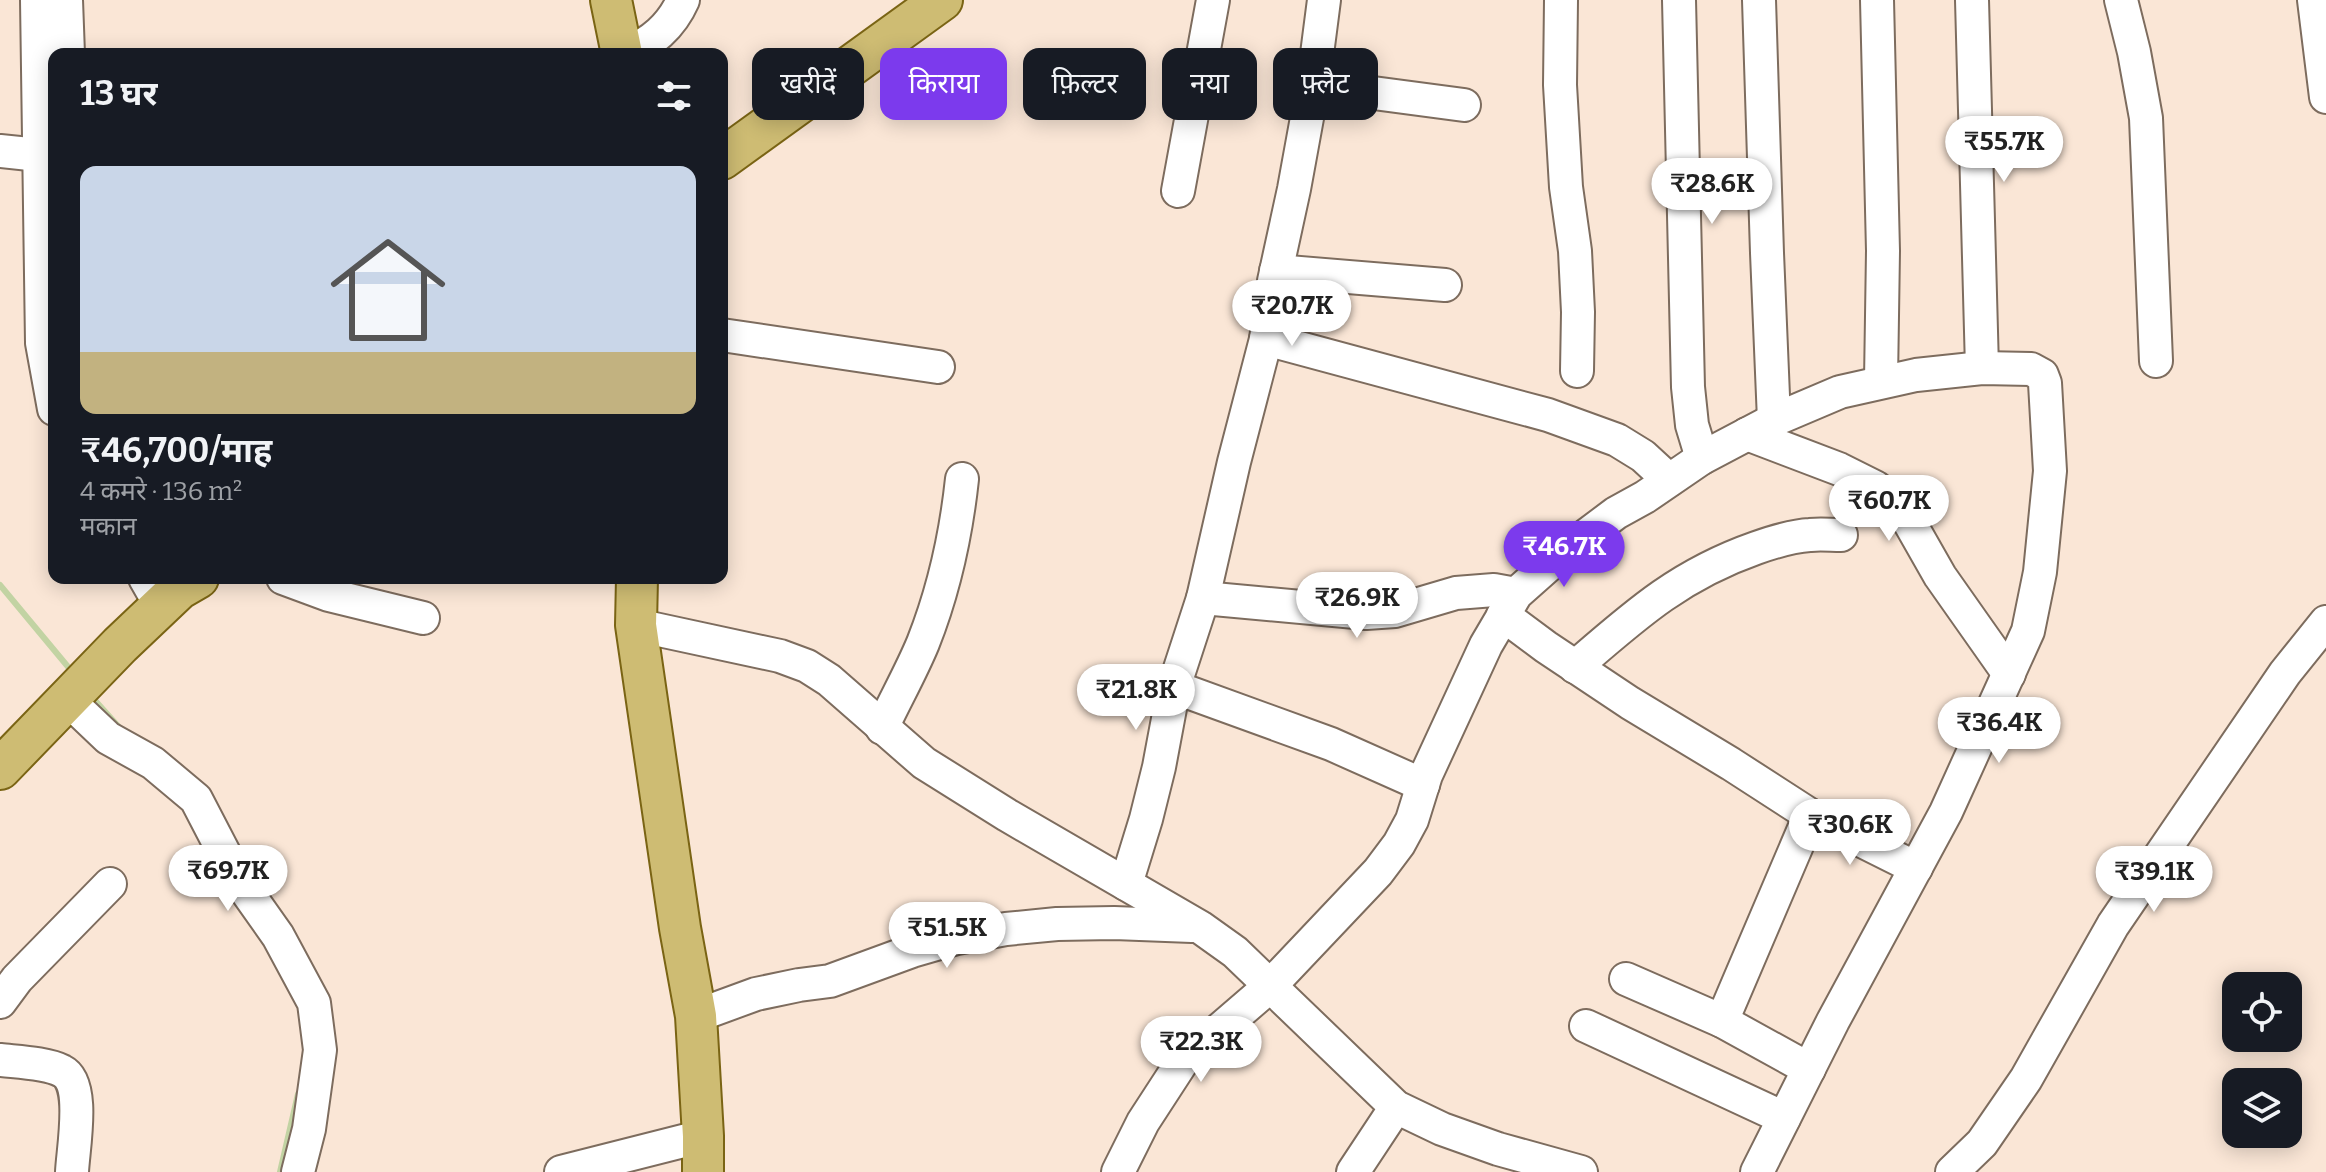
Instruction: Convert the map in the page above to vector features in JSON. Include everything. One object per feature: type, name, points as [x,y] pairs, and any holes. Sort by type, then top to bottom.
[{"type":"main road","points":[[611,0],[623,48]]},
{"type":"main road","points":[[728,125],[898,0]]},
{"type":"main road","points":[[728,155],[942,0]]},
{"type":"main road","points":[[637,584],[636,625],[680,928],[696,1016],[703,1154]]},
{"type":"main road","points":[[0,769],[174,586]]},
{"type":"street","points":[[37,0],[42,343],[48,376]]},
{"type":"street","points":[[66,0],[68,48]]},
{"type":"street","points":[[635,48],[661,33],[683,0]]},
{"type":"street","points":[[1178,191],[1213,0]]},
{"type":"street","points":[[1318,48],[1324,0]]},
{"type":"street","points":[[1561,0],[1560,85],[1566,187],[1578,297],[1577,371]]},
{"type":"street","points":[[1679,0],[1688,387],[1692,425],[1702,458]]},
{"type":"street","points":[[1759,0],[1767,253],[1761,427]]},
{"type":"street","points":[[1877,0],[1883,251],[1881,381]]},
{"type":"street","points":[[1972,0],[1982,368]]},
{"type":"street","points":[[2121,0],[2146,118],[2156,361]]},
{"type":"street","points":[[2314,0],[2326,97]]},
{"type":"street","points":[[1378,94],[1464,105]]},
{"type":"street","points":[[1126,884],[1159,767],[1174,687],[1203,598],[1266,339],[1276,271],[1307,120]]},
{"type":"street","points":[[0,151],[39,155]]},
{"type":"street","points":[[1276,271],[1445,285]]},
{"type":"street","points":[[728,336],[938,367]]},
{"type":"street","points":[[1266,339],[1562,420],[1617,440],[1643,456],[1669,480]]},
{"type":"street","points":[[1118,1172],[1143,1122],[1182,1062],[1270,986],[1378,872],[1392,853],[1412,820],[1423,785],[1466,686],[1509,605],[1589,532],[1702,458],[1761,427],[1840,392],[1916,375],[1982,368],[2031,369],[2042,375],[2045,383],[2050,471],[2040,572],[2028,631],[1946,812],[1757,1172]]},
{"type":"street","points":[[1761,427],[1803,457],[1839,469],[1875,487],[1894,502],[1907,518],[1940,576],[2009,674]]},
{"type":"street","points":[[882,728],[923,643],[948,566],[962,479]]},
{"type":"street","points":[[1575,667],[1637,613],[1681,582],[1732,557],[1773,542],[1809,535],[1841,535]]},
{"type":"street","points":[[299,584],[329,595],[423,618]]},
{"type":"street","points":[[1203,598],[1366,613],[1395,611],[1456,593],[1494,590],[1575,667],[1810,815],[1916,868]]},
{"type":"street","points":[[1952,1172],[1982,1143],[2026,1079],[2113,925],[2285,673],[2326,622]]},
{"type":"street","points":[[636,625],[780,656],[807,666],[829,680],[924,763],[1200,927],[1235,952],[1396,1107],[1442,1129],[1498,1149],[1581,1172]]},
{"type":"street","points":[[1174,687],[1331,744],[1423,785]]},
{"type":"street","points":[[53,712],[153,763],[196,799],[237,878],[278,936],[314,1003],[320,1050],[309,1129],[298,1172]]},
{"type":"street","points":[[1722,1021],[1810,815]]},
{"type":"street","points":[[0,1002],[17,979],[110,884]]},
{"type":"street","points":[[696,1016],[756,994],[830,981],[912,951],[957,938],[1006,929],[1100,923],[1200,927]]},
{"type":"street","points":[[1626,979],[1722,1021],[1809,1069]]},
{"type":"street","points":[[1586,1026],[1784,1118]]},
{"type":"street","points":[[0,1060],[63,1071],[73,1081],[77,1099],[72,1172]]},
{"type":"street","points":[[1353,1172],[1396,1107]]},
{"type":"street","points":[[561,1172],[703,1154]]},
{"type":"waterway","points":[[0,585],[74,674]]},
{"type":"waterway","points":[[91,696],[118,726]]},
{"type":"waterway","points":[[280,1172],[298,1094]]}]
